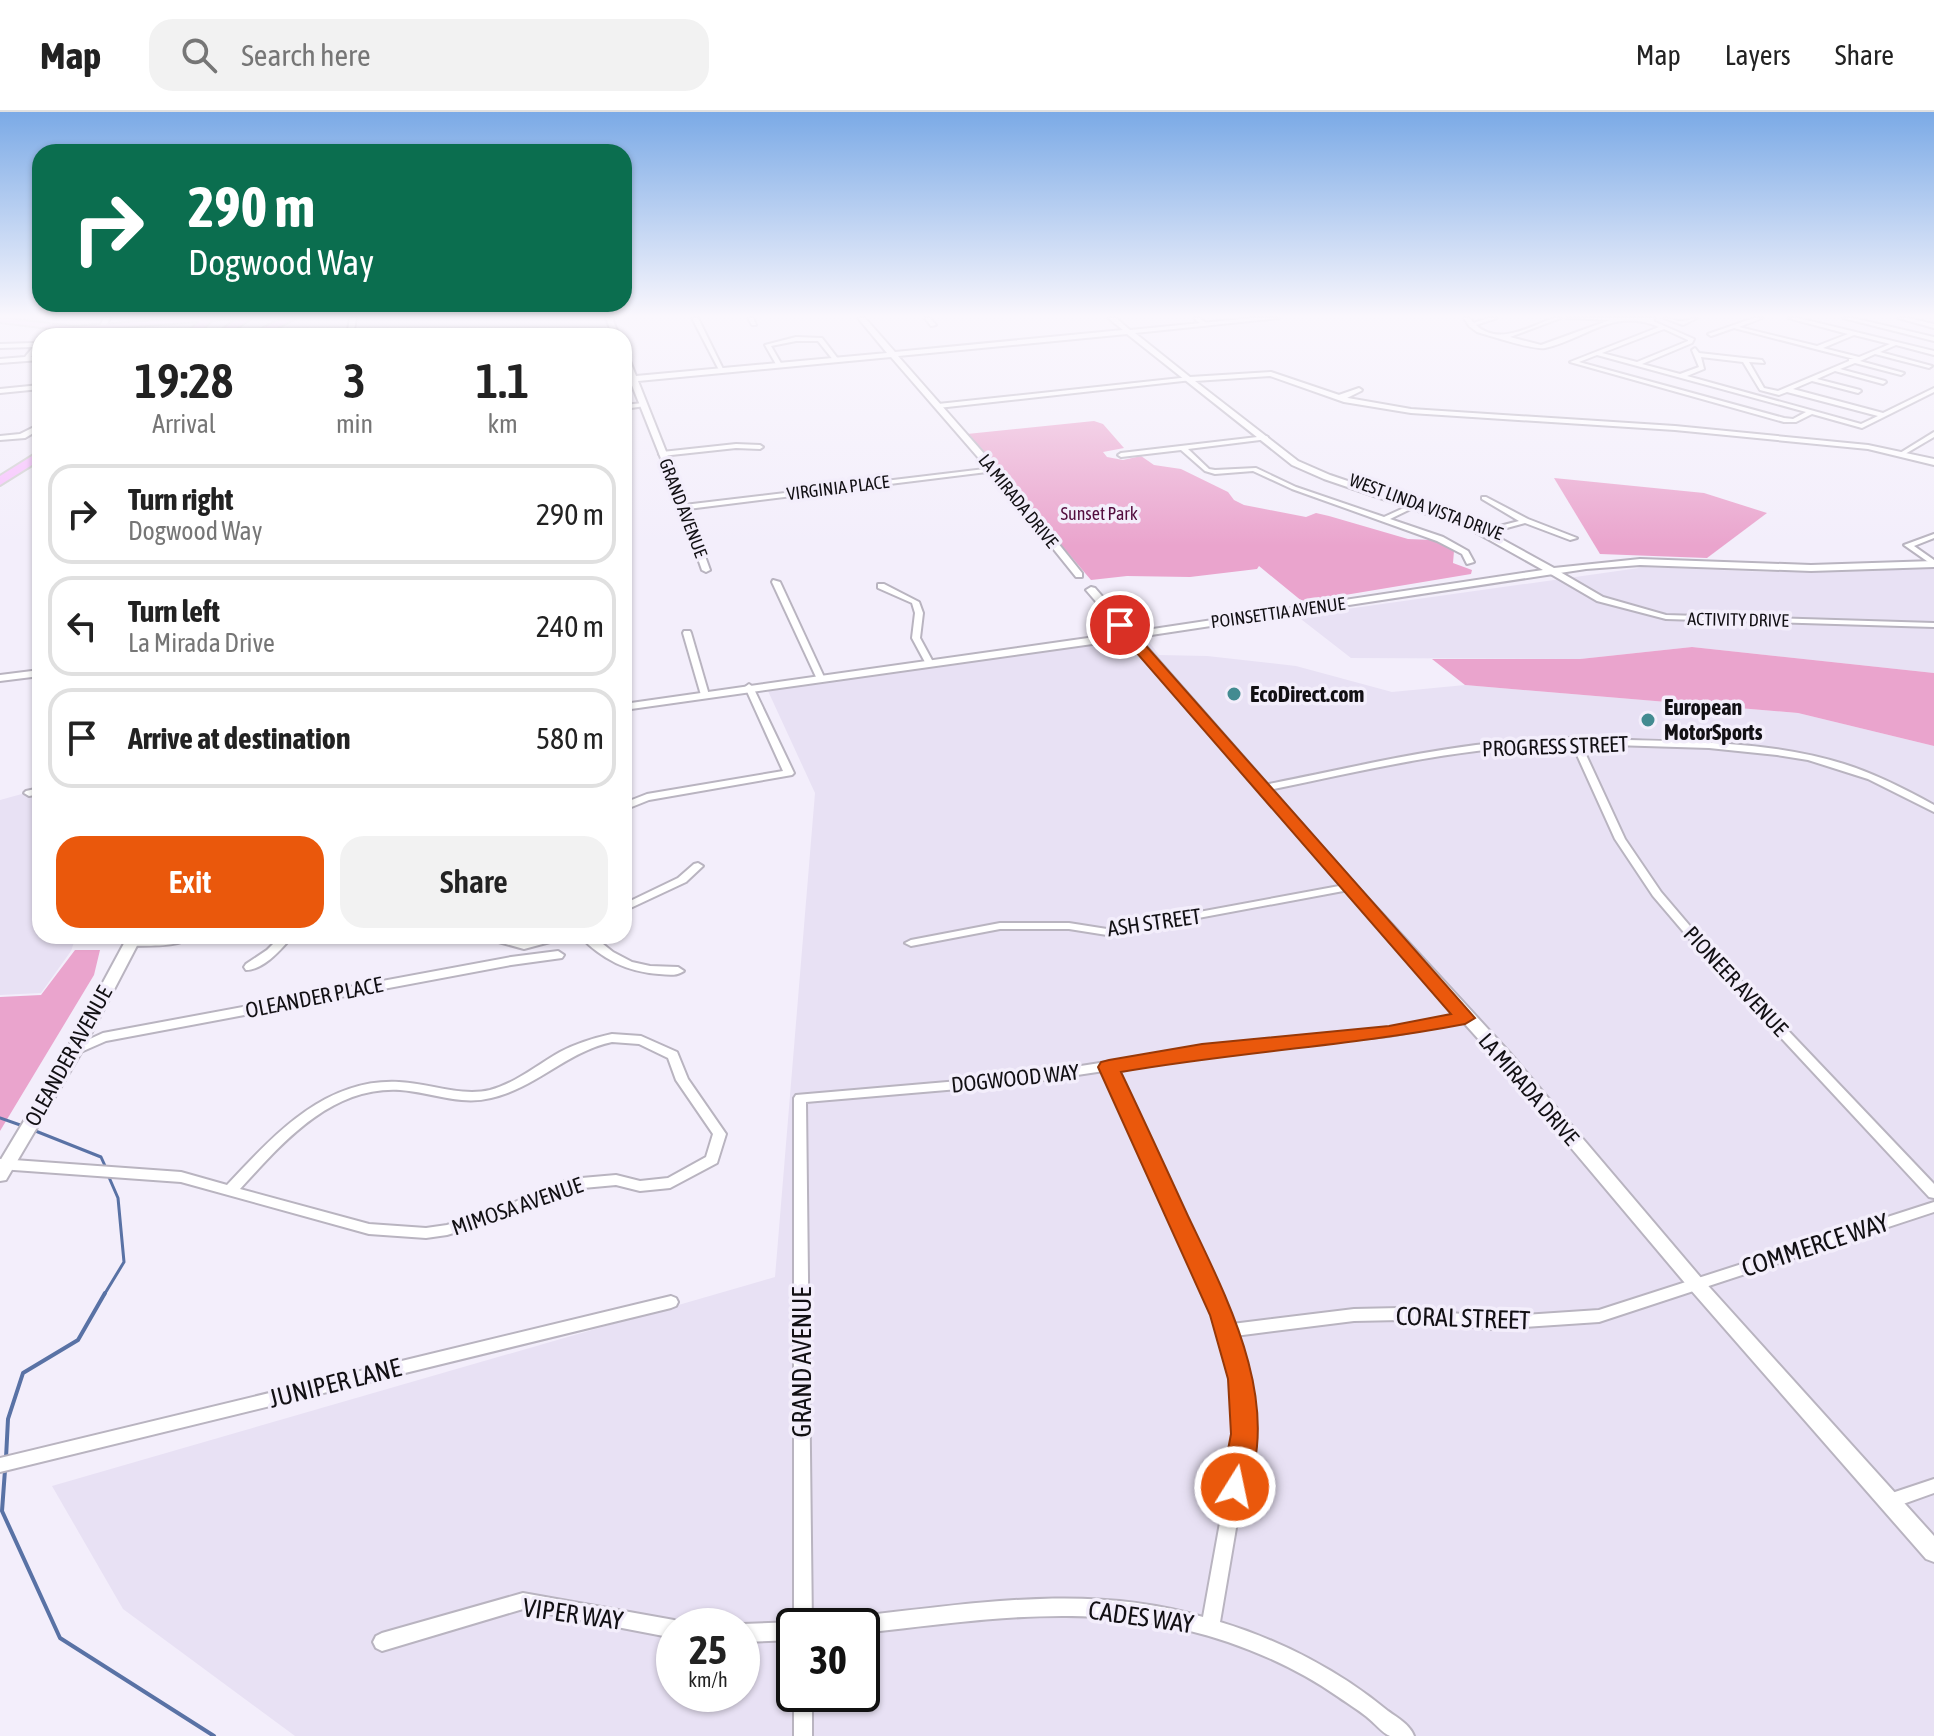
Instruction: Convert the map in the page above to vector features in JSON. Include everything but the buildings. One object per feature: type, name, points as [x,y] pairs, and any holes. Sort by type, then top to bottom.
[{"type":"highway","points":[[0,471],[32,451]]},
{"type":"highway","points":[[0,481],[32,460]]},
{"type":"street","name":"GRAND AVENUE","points":[[639,394],[706,570]]},
{"type":"street","name":"LA MIRADA DRIVE","points":[[927,394],[1079,575]]},
{"type":"street","points":[[938,406],[1052,394]]},
{"type":"street","name":"WEST LINDA VISTA DRIVE","points":[[1209,394],[1283,453],[1310,470],[1495,530],[1550,566]]},
{"type":"street","points":[[1327,394],[1443,415],[1581,418],[1853,446],[1903,453],[1934,462]]},
{"type":"street","points":[[1689,394],[1784,420],[1794,421],[1811,412]]},
{"type":"street","points":[[1745,394],[1862,426],[1926,394]]},
{"type":"street","points":[[1802,394],[1882,415]]},
{"type":"street","points":[[632,406],[643,405]]},
{"type":"street","points":[[0,438],[22,436],[32,430]]},
{"type":"street","points":[[1903,453],[1934,434]]},
{"type":"street","points":[[1121,455],[1266,438]]},
{"type":"street","points":[[662,454],[736,446],[760,447]]},
{"type":"street","points":[[1182,447],[1207,470],[1254,469],[1294,488],[1455,546],[1465,553],[1470,562]]},
{"type":"street","name":"VIRGINIA PLACE","points":[[684,507],[993,470]]},
{"type":"street","points":[[1484,498],[1525,521],[1573,538]]},
{"type":"street","points":[[1385,519],[1416,504]]},
{"type":"street","name":"WEST LINDA VISTA DRIVE","points":[[1416,504],[1485,532],[1550,566]]},
{"type":"street","points":[[1495,530],[1525,521]]},
{"type":"street","points":[[1934,536],[1908,545],[1934,564]]},
{"type":"street","name":"POINSETTIA AVENUE","points":[[632,706],[1245,619],[1550,566],[1680,563],[1811,568],[1934,564]]},
{"type":"street","name":"ACTIVITY DRIVE","points":[[1550,566],[1600,599],[1666,617],[1934,625]]},
{"type":"street","points":[[776,582],[820,677]]},
{"type":"street","points":[[881,586],[915,602],[919,613],[916,638],[929,662]]},
{"type":"street","name":"LA MIRADA DRIVE","points":[[1091,590],[1465,1018],[1559,1120],[1696,1284],[1934,1552]]},
{"type":"street","points":[[687,633],[705,695]]},
{"type":"street","points":[[0,678],[32,674]]},
{"type":"street","points":[[632,804],[647,797],[789,773],[749,687]]},
{"type":"street","name":"PROGRESS STREET","points":[[1264,788],[1484,747],[1575,741],[1738,746],[1830,761],[1881,779],[1934,809]]},
{"type":"street","name":"PIONEER AVENUE","points":[[1575,741],[1620,839],[1657,894],[1697,941],[1934,1193]]},
{"type":"street","points":[[632,904],[682,880],[698,866]]},
{"type":"street","name":"ASH STREET","points":[[911,943],[1000,926],[1069,926],[1107,932],[1350,887]]},
{"type":"street","name":"OLEANDER AVENUE","points":[[2,1168],[74,1051],[131,944]]},
{"type":"street","points":[[250,967],[279,944]]},
{"type":"street","points":[[595,944],[612,959],[630,968],[678,971]]},
{"type":"street","name":"OLEANDER PLACE","points":[[74,1051],[103,1037],[495,963],[558,955]]},
{"type":"street","name":"DOGWOOD WAY","points":[[800,1098],[1017,1080],[1202,1051],[1389,1032],[1465,1018]]},
{"type":"street","name":"MIMOSA AVENUE","points":[[2,1168],[57,1168],[181,1177],[230,1191],[369,1229],[426,1233],[447,1230],[515,1208],[570,1184],[616,1180],[640,1186],[670,1183],[712,1160],[720,1134],[682,1080],[673,1055],[641,1040],[612,1038],[573,1048],[520,1082],[489,1094],[395,1086],[355,1092],[324,1104],[293,1125],[230,1191]]},
{"type":"street","points":[[1109,1067],[1227,1331],[1240,1379],[1244,1434],[1210,1628]]},
{"type":"street","name":"GRAND AVENUE","points":[[800,1098],[803,1608]]},
{"type":"street","name":"COMMERCE WAY","points":[[1696,1284],[1934,1207]]},
{"type":"street","name":"CORAL STREET","points":[[1227,1331],[1354,1315],[1400,1314],[1493,1323],[1588,1317],[1696,1284]]},
{"type":"street","name":"JUNIPER LANE","points":[[0,1465],[671,1302]]},
{"type":"street","points":[[1889,1501],[1934,1486]]},
{"type":"street","name":"VIPER WAY","points":[[382,1642],[523,1601],[656,1626]]},
{"type":"street","name":"CADES WAY","points":[[880,1623],[1039,1608],[1107,1608],[1174,1616],[1279,1653],[1335,1683],[1378,1712],[1405,1736]]},
{"type":"street","points":[[803,1712],[803,1736]]},
{"type":"shaded area","points":[[1646,567],[1768,572],[1934,569],[1934,673],[1692,647],[1580,659],[1351,658],[1297,616]]},
{"type":"shaded area","points":[[1142,633],[1159,655],[1207,656],[1296,666],[1392,692],[1465,685],[1798,713],[1934,746],[1934,1736],[295,1736],[123,1609],[52,1486],[775,1277],[815,793],[768,691]]},
{"type":"shaded area","points":[[32,791],[32,944],[73,944],[41,993],[0,995],[0,800]]},
{"type":"green space","name":"Sunset Park","points":[[1094,421],[1103,424],[1124,448],[1103,452],[1107,457],[1123,460],[1141,456],[1154,465],[1181,469],[1228,492],[1234,500],[1244,505],[1306,517],[1316,513],[1408,539],[1432,540],[1454,551],[1453,563],[1472,570],[1471,574],[1303,602],[1259,566],[1257,569],[1190,577],[1127,576],[1091,580],[967,434]]},
{"type":"green space","points":[[1554,478],[1704,493],[1767,513],[1707,558],[1600,554]]},
{"type":"green space","points":[[1692,647],[1934,673],[1934,746],[1798,713],[1465,685],[1432,659],[1580,659]]},
{"type":"green space","points":[[75,950],[100,950],[94,975],[0,1131],[0,997],[41,995]]},
{"type":"waterway","points":[[0,1118],[23,1126]]},
{"type":"waterway","points":[[33,1130],[101,1157],[106,1168]]},
{"type":"waterway","points":[[104,1295],[124,1262],[118,1198],[108,1175]]},
{"type":"waterway","points":[[6,1458],[8,1419],[23,1373],[78,1340],[105,1293]]},
{"type":"waterway","points":[[5,1470],[2,1511],[60,1638],[214,1736]]},
{"type":"place","name":"EcoDirect.com","points":[[1234,694]]},
{"type":"place","name":"European MotorSports","points":[[1648,720]]},
{"type":"route","points":[[1120,625],[1465,1018],[1329,1041],[1202,1051],[1109,1067],[1222,1315],[1240,1379],[1244,1434],[1235,1487]]}]
